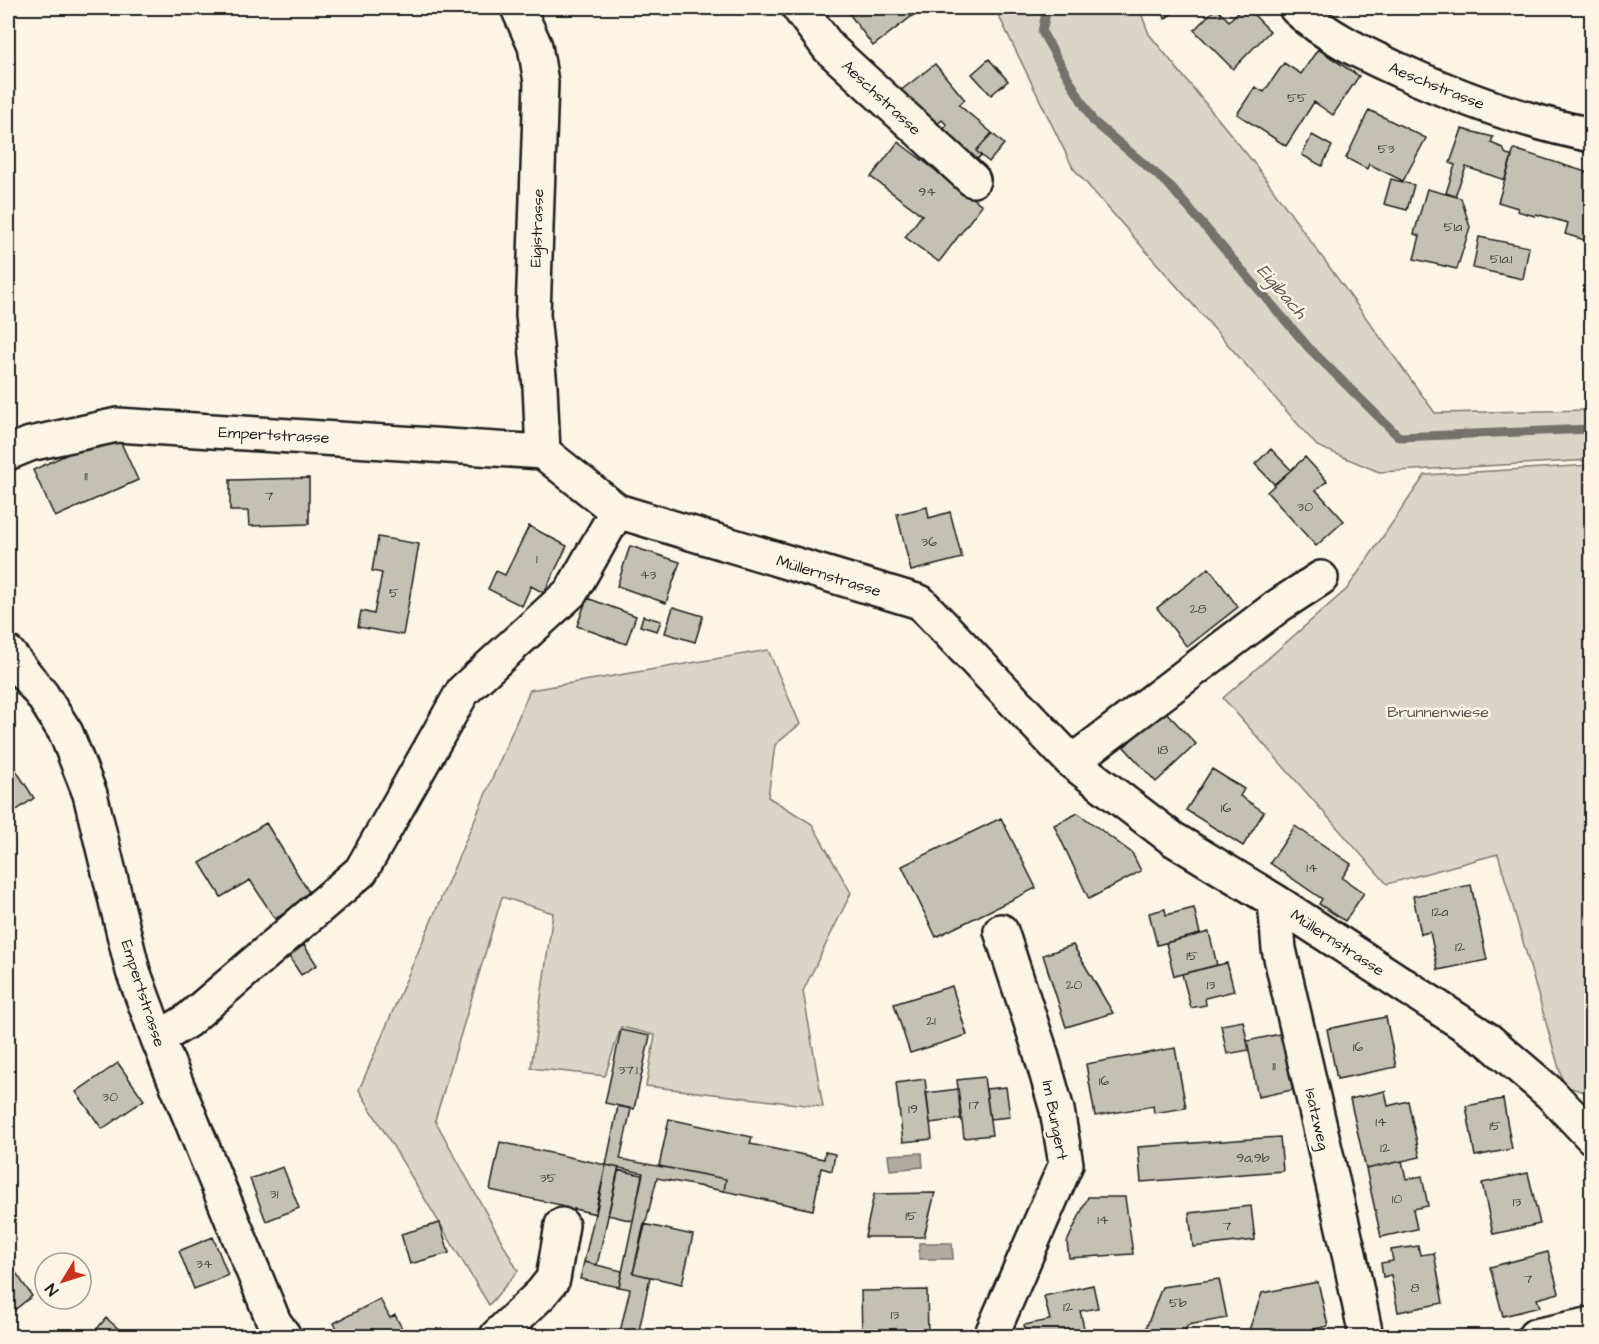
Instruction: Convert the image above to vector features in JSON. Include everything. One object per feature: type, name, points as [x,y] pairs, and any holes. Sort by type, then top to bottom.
[{"type":"street","name":"Eigistrasse","points":[[518,8],[535,46],[542,82],[533,315],[540,386],[543,452]]},
{"type":"street","name":"Aeschstrasse","points":[[799,8],[829,48],[973,180]]},
{"type":"street","name":"Aeschstrasse","points":[[1296,8],[1305,17],[1355,50],[1446,91],[1526,120],[1592,135]]},
{"type":"street","name":"Empertstrasse","points":[[8,453],[30,444],[117,425],[543,452]]},
{"type":"street","name":"Müllernstrasse","points":[[543,452],[617,511],[920,602],[1072,762],[1173,839],[1275,901],[1488,1040],[1550,1093],[1592,1137]]},
{"type":"street","points":[[158,1039],[187,1021],[361,871],[463,691],[571,592],[617,511]]},
{"type":"street","points":[[1072,762],[1278,606],[1321,578]]},
{"type":"street","name":"Empertstrasse","points":[[8,653],[42,695],[66,733],[90,794],[133,971],[158,1039],[274,1322],[284,1336]]},
{"type":"street","name":"Isatzweg","points":[[1275,901],[1279,949],[1366,1336]]},
{"type":"street","name":"Im Bungert","points":[[991,1336],[1066,1164],[1057,1110],[1002,931]]},
{"type":"street","points":[[497,1336],[541,1294],[553,1279],[562,1225]]},
{"type":"street","points":[[1535,1336],[1592,1324]]},
{"type":"green space","points":[[1000,8],[1139,8],[1149,34],[1254,163],[1435,413],[1591,410],[1591,460],[1379,472],[1317,446],[1073,168],[996,10]]},
{"type":"green space","name":"Brunnenwiese","points":[[1591,465],[1591,1094],[1564,1086],[1498,854],[1387,884],[1223,698],[1347,589],[1425,475]]},
{"type":"green space","points":[[768,650],[800,724],[775,745],[768,797],[812,824],[851,893],[803,991],[823,1107],[646,1086],[655,1035],[621,1027],[605,1076],[531,1068],[553,913],[502,897],[435,1120],[518,1271],[489,1305],[359,1090],[530,690]]},
{"type":"shaded area","points":[[922,1153],[923,1167],[890,1170],[888,1155]]},
{"type":"shaded area","points":[[919,1243],[952,1243],[953,1259],[919,1259]]},
{"type":"building","points":[[845,8],[906,8],[912,16],[873,46]]},
{"type":"building","points":[[1162,8],[1179,8],[1165,19]]},
{"type":"building","points":[[1216,8],[1229,21],[1242,8],[1247,8],[1270,31],[1233,69],[1194,30]]},
{"type":"building","points":[[1318,49],[1359,76],[1333,115],[1314,102],[1286,146],[1237,114],[1255,87],[1264,92],[1284,63],[1301,74]]},
{"type":"building","points":[[989,59],[1008,81],[991,95],[972,74]]},
{"type":"building","points":[[935,64],[965,100],[959,105],[992,133],[976,151],[981,155],[975,162],[941,132],[947,125],[942,120],[931,129],[900,91]]},
{"type":"building","points":[[1369,110],[1426,138],[1403,181],[1369,164],[1367,169],[1346,158]]},
{"type":"building","points":[[1462,129],[1493,137],[1491,143],[1503,148],[1505,153],[1512,157],[1505,180],[1466,167],[1455,196],[1446,193],[1455,165],[1450,163]]},
{"type":"building","points":[[992,133],[1004,144],[989,162],[976,151]]},
{"type":"building","points":[[1312,135],[1332,146],[1322,166],[1302,155]]},
{"type":"building","points":[[898,142],[982,205],[939,262],[905,237],[922,215],[871,177]]},
{"type":"building","points":[[1514,149],[1592,174],[1591,242],[1565,234],[1568,223],[1517,211],[1518,208],[1498,202]]},
{"type":"building","points":[[1391,179],[1414,185],[1407,210],[1384,204]]},
{"type":"building","points":[[1427,189],[1461,198],[1470,227],[1457,269],[1414,259],[1420,236],[1414,234]]},
{"type":"building","points":[[1479,237],[1529,247],[1523,279],[1473,268]]},
{"type":"building","points":[[116,432],[138,480],[55,517],[33,470]]},
{"type":"building","points":[[1271,449],[1291,470],[1274,484],[1255,464]]},
{"type":"building","points":[[1305,457],[1327,481],[1316,490],[1344,521],[1316,546],[1267,492]]},
{"type":"building","points":[[309,478],[309,524],[249,526],[248,511],[230,511],[230,480]]},
{"type":"building","points":[[927,507],[929,518],[950,512],[962,558],[911,571],[897,514]]},
{"type":"building","points":[[529,526],[567,546],[544,593],[531,586],[522,606],[488,589],[496,571],[505,575]]},
{"type":"building","points":[[378,537],[419,544],[403,635],[358,627],[361,611],[374,614],[382,573],[372,571]]},
{"type":"building","points":[[630,546],[680,562],[666,603],[617,586]]},
{"type":"building","points":[[1209,568],[1238,607],[1187,647],[1157,608]]},
{"type":"building","points":[[587,598],[636,616],[626,644],[577,626]]},
{"type":"building","points":[[673,607],[703,616],[695,642],[665,633]]},
{"type":"building","points":[[643,616],[661,621],[657,631],[640,626]]},
{"type":"building","points":[[1163,709],[1196,744],[1156,782],[1124,747]]},
{"type":"building","points":[[8,758],[34,798],[8,816]]},
{"type":"building","points":[[1212,769],[1244,789],[1240,796],[1264,812],[1243,846],[1186,810]]},
{"type":"building","points":[[1078,813],[1132,853],[1141,871],[1089,899],[1054,825]]},
{"type":"building","points":[[1001,818],[1036,888],[936,937],[902,866]]},
{"type":"building","points":[[266,823],[312,897],[275,919],[250,880],[221,897],[200,863]]},
{"type":"building","points":[[1295,826],[1351,864],[1342,878],[1364,893],[1345,921],[1319,904],[1322,899],[1270,863]]},
{"type":"building","points":[[1471,885],[1487,960],[1438,970],[1430,932],[1421,934],[1413,896]]},
{"type":"building","points":[[1194,908],[1200,934],[1157,945],[1149,913],[1165,909],[1166,915]]},
{"type":"building","points":[[1209,932],[1217,965],[1174,976],[1166,943]]},
{"type":"building","points":[[304,945],[317,965],[301,975],[288,955]]},
{"type":"building","points":[[1073,945],[1113,1013],[1066,1027],[1043,955]]},
{"type":"building","points":[[1227,963],[1234,991],[1205,998],[1206,1005],[1191,1008],[1182,974]]},
{"type":"building","points":[[952,986],[967,1035],[910,1053],[894,1004]]},
{"type":"building","points":[[1386,1017],[1396,1067],[1337,1079],[1327,1029]]},
{"type":"building","points":[[1243,1021],[1249,1050],[1227,1054],[1221,1025]]},
{"type":"building","points":[[621,1030],[650,1036],[634,1109],[605,1103]]},
{"type":"building","points":[[1285,1033],[1297,1089],[1258,1097],[1247,1041]]},
{"type":"building","points":[[1175,1048],[1186,1108],[1154,1113],[1153,1106],[1095,1116],[1086,1064]]},
{"type":"building","points":[[118,1063],[144,1100],[102,1129],[76,1092]]},
{"type":"building","points":[[984,1077],[992,1135],[964,1138],[957,1080]]},
{"type":"building","points":[[925,1079],[932,1139],[903,1142],[896,1083]]},
{"type":"building","points":[[1006,1087],[1010,1117],[990,1119],[986,1089]]},
{"type":"building","points":[[958,1089],[961,1119],[930,1123],[926,1093]]},
{"type":"building","points":[[1385,1091],[1388,1106],[1408,1101],[1420,1157],[1366,1169],[1350,1099]]},
{"type":"building","points":[[1503,1099],[1512,1149],[1475,1156],[1466,1106]]},
{"type":"building","points":[[618,1106],[631,1109],[620,1159],[726,1179],[724,1191],[657,1178],[633,1273],[650,1277],[638,1336],[619,1336],[630,1289],[619,1287],[643,1173],[606,1165]]},
{"type":"building","points":[[669,1119],[752,1137],[750,1144],[824,1159],[825,1152],[835,1154],[832,1171],[821,1168],[813,1210],[724,1191],[726,1179],[659,1166]]},
{"type":"building","points":[[1280,1137],[1283,1171],[1141,1182],[1138,1147]]},
{"type":"building","points":[[500,1142],[606,1165],[596,1214],[574,1209],[572,1216],[560,1213],[561,1205],[490,1190]]},
{"type":"building","points":[[1402,1161],[1406,1179],[1422,1176],[1428,1206],[1413,1209],[1417,1229],[1381,1237],[1366,1169]]},
{"type":"building","points":[[606,1165],[619,1168],[597,1265],[584,1262]]},
{"type":"building","points":[[283,1167],[299,1208],[266,1221],[250,1179]]},
{"type":"building","points":[[618,1170],[642,1175],[633,1221],[608,1215]]},
{"type":"building","points":[[1528,1173],[1540,1224],[1493,1234],[1482,1183]]},
{"type":"building","points":[[935,1193],[924,1237],[865,1237],[874,1194]]},
{"type":"building","points":[[1088,1197],[1125,1197],[1133,1254],[1069,1258],[1067,1242]]},
{"type":"building","points":[[1251,1206],[1255,1240],[1193,1247],[1189,1213]]},
{"type":"building","points":[[440,1223],[449,1253],[410,1264],[401,1234]]},
{"type":"building","points":[[644,1224],[693,1235],[682,1284],[633,1273]]},
{"type":"building","points":[[213,1237],[228,1275],[194,1289],[179,1251]]},
{"type":"building","points":[[1418,1246],[1420,1255],[1434,1253],[1443,1303],[1398,1312],[1391,1275],[1383,1277],[1381,1263],[1393,1261],[1391,1250]]},
{"type":"building","points":[[1548,1252],[1559,1293],[1537,1299],[1540,1307],[1503,1316],[1490,1267]]},
{"type":"building","points":[[8,1261],[32,1296],[8,1315]]},
{"type":"building","points":[[584,1262],[622,1271],[619,1287],[580,1279]]},
{"type":"building","points":[[1219,1279],[1227,1318],[1188,1325],[1182,1336],[1143,1336],[1162,1287]]},
{"type":"building","points":[[1318,1282],[1328,1326],[1301,1332],[1299,1336],[1247,1336],[1262,1293]]},
{"type":"building","points":[[1093,1285],[1098,1308],[1080,1311],[1085,1332],[1072,1336],[1027,1336],[1024,1325],[1050,1320],[1044,1296]]},
{"type":"building","points":[[927,1290],[928,1336],[862,1336],[861,1291]]},
{"type":"building","points":[[380,1299],[390,1318],[395,1315],[406,1336],[341,1336],[334,1323]]},
{"type":"building","points":[[106,1318],[127,1336],[91,1336]]},
{"type":"building","points":[[640,1329],[676,1336],[638,1336]]},
{"type":"building","points":[[1456,1333],[1457,1336],[1438,1336]]},
{"type":"waterway","name":"Eigibach","points":[[1047,8],[1042,32],[1093,121],[1168,184],[1309,348],[1399,437],[1592,429]]}]
